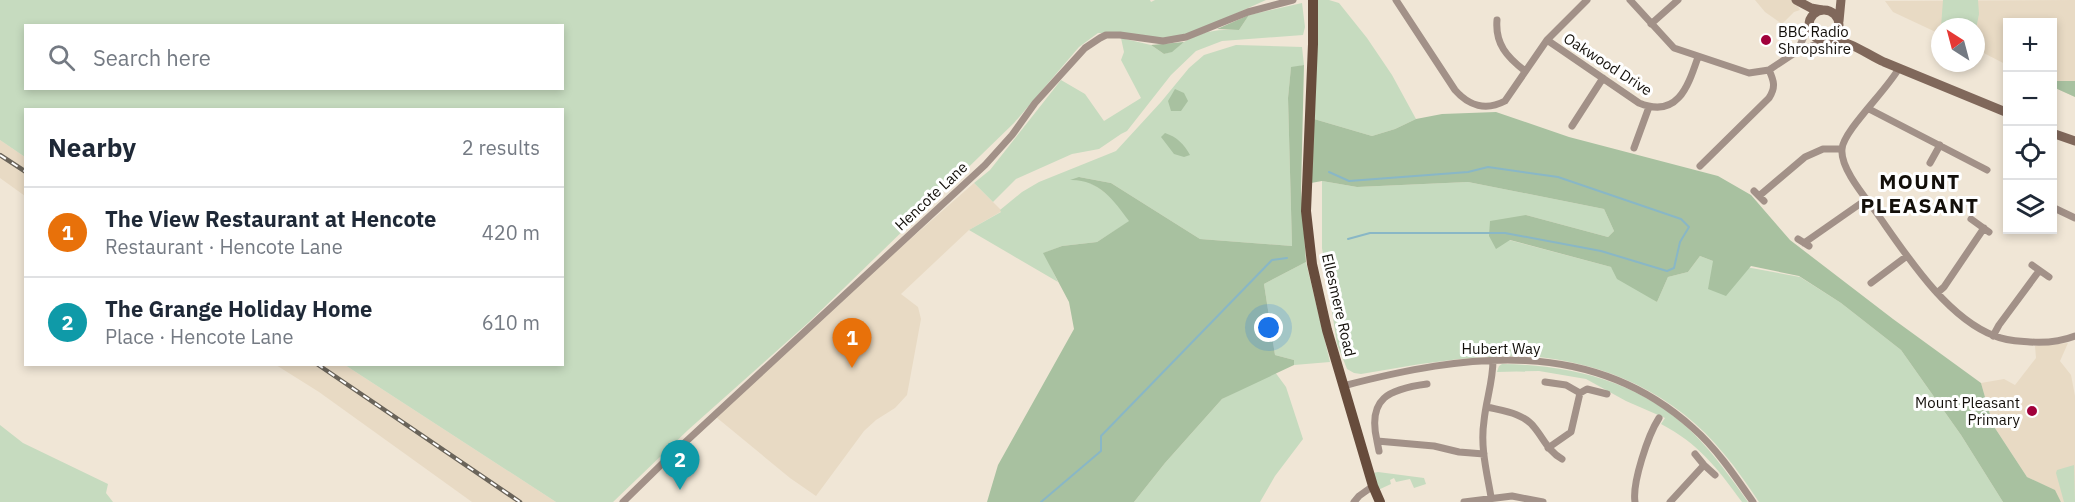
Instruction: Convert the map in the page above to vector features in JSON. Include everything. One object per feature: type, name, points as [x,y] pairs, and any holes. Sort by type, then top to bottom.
[{"type":"main road","name":"Ellesmere Road","points":[[1312,0],[1313,44],[1306,211],[1317,292],[1343,386],[1373,486],[1380,502]]},
{"type":"street","name":"Hencote Lane","points":[[623,502],[985,165],[1012,135],[1035,103],[1085,48],[1106,35],[1163,41],[1186,37],[1248,12],[1293,0]]},
{"type":"street","points":[[1396,0],[1463,99],[1474,105],[1495,106],[1505,101],[1547,40],[1587,0]]},
{"type":"street","points":[[1630,0],[1674,48],[1749,73],[1769,70],[1796,52],[1828,40],[1837,33],[1841,0]]},
{"type":"street","points":[[1651,24],[1678,0]]},
{"type":"street","points":[[1796,0],[1807,6],[1835,14],[1856,46]]},
{"type":"street","points":[[1796,0],[1813,36],[1822,40],[1840,41],[1856,46],[1899,68],[2003,111]]},
{"type":"street","points":[[1796,52],[1804,40],[1812,15],[1835,0]]},
{"type":"street","points":[[1497,20],[1496,31],[1502,49],[1525,71]]},
{"type":"street","points":[[1487,32],[1496,31]]},
{"type":"street","name":"Oakwood Drive","points":[[1547,40],[1639,104],[1649,107],[1668,105],[1683,94],[1698,57]]},
{"type":"street","points":[[1899,68],[1892,81],[1848,134],[1842,149],[1844,163],[1867,199],[1907,256],[1937,293],[1962,315],[1993,336],[2015,341],[2043,342],[2075,336]]},
{"type":"street","points":[[1705,164],[1769,98],[1774,83],[1769,70]]},
{"type":"street","points":[[1572,126],[1603,78]]},
{"type":"street","points":[[1634,148],[1641,141],[1649,107]]},
{"type":"street","points":[[1869,109],[1987,170]]},
{"type":"street","points":[[2057,135],[2075,141]]},
{"type":"street","points":[[1930,163],[1940,145]]},
{"type":"street","points":[[1759,196],[1805,157],[1823,149],[1842,149]]},
{"type":"street","points":[[1978,165],[1983,158]]},
{"type":"street","points":[[1804,243],[1867,199]]},
{"type":"street","points":[[2057,207],[2075,218]]},
{"type":"street","points":[[1937,293],[1944,287],[1986,230],[1971,219]]},
{"type":"street","points":[[1870,283],[1907,256]]},
{"type":"street","points":[[2032,265],[2049,277]]},
{"type":"street","points":[[1993,336],[1999,324],[2039,271]]},
{"type":"street","name":"Hubert Way","points":[[1343,386],[1422,366],[1493,360],[1527,360],[1568,365],[1611,377],[1643,392],[1694,429],[1726,465],[1753,502]]},
{"type":"street","points":[[1491,497],[1484,454],[1484,422],[1493,380],[1493,360]]},
{"type":"street","points":[[1545,382],[1566,385],[1580,393]]},
{"type":"street","points":[[1379,452],[1374,418],[1382,400],[1388,393],[1427,384]]},
{"type":"street","points":[[1548,448],[1571,432],[1580,393],[1587,389],[1607,394]]},
{"type":"street","points":[[1487,407],[1517,415],[1528,421],[1548,448],[1562,459]]},
{"type":"street","points":[[1635,502],[1635,488],[1646,445],[1659,418]]},
{"type":"street","points":[[1377,441],[1434,446],[1459,452],[1484,454]]},
{"type":"street","points":[[1695,454],[1715,475]]},
{"type":"street","points":[[1670,502],[1704,465]]},
{"type":"street","points":[[1354,502],[1373,486]]},
{"type":"street","points":[[1467,502],[1491,497],[1526,497],[1543,502]]},
{"type":"shaded area","points":[[1755,0],[1794,0],[1800,10],[1794,12],[1782,24],[1765,12]]},
{"type":"shaded area","points":[[2075,0],[2075,97],[2057,89],[2057,18],[2003,18],[2003,63],[1985,54],[1985,18],[1931,18],[1931,30],[1893,12],[1885,1]]},
{"type":"shaded area","points":[[0,140],[24,156],[24,195],[0,178]]},
{"type":"shaded area","points":[[974,183],[1002,211],[969,230],[901,294],[918,307],[921,319],[907,395],[895,408],[864,431],[816,496],[790,478],[716,417],[866,278]]},
{"type":"shaded area","name":"Mount Pleasant Primary","points":[[2068,343],[2060,361],[2071,375],[2075,396],[2075,502],[2061,502],[2054,490],[2027,477],[1993,425],[1981,383],[2004,379],[2015,385],[2036,358],[2035,346]]},
{"type":"shaded area","points":[[278,366],[347,366],[556,502],[472,502],[319,392]]},
{"type":"green space","points":[[0,0],[1150,0],[1151,2],[1155,0],[1266,0],[1188,35],[1165,39],[1121,33],[1098,33],[1079,47],[1014,123],[809,322],[688,430],[613,502],[556,502],[347,366],[564,366],[564,108],[24,108],[24,156],[0,140]]},
{"type":"green space","points":[[1317,0],[1339,3],[1367,38],[1392,75],[1416,119],[1372,136],[1314,119]]},
{"type":"green space","points":[[1943,0],[1978,0],[1978,18],[1942,18]]},
{"type":"green space","points":[[1302,3],[1305,27],[1303,35],[1222,41],[1196,51],[1171,75],[1127,131],[1099,149],[1072,154],[1016,179],[993,202],[974,183],[990,170],[1061,80],[1085,94],[1104,121],[1141,98],[1121,60],[1124,52],[1121,38],[1151,45],[1164,54],[1204,33],[1217,30],[1239,30],[1249,15]]},
{"type":"green space","points":[[1249,15],[1239,30],[1217,29]]},
{"type":"green space","points":[[1184,42],[1172,52],[1164,54],[1151,45]]},
{"type":"green space","points":[[1236,45],[1302,47],[1304,65],[1291,68],[1288,98],[1292,246],[1200,239],[1111,183],[1079,177],[1113,199],[1130,221],[1097,242],[1062,246],[1044,253],[1058,282],[969,230],[1001,212],[1000,210],[1022,192],[1039,182],[1116,151],[1189,68],[1204,55]]},
{"type":"green space","points":[[1304,65],[1301,191],[1306,262],[1264,284],[1275,355],[1294,360],[1294,365],[1222,399],[1134,502],[987,502],[998,465],[1074,329],[1069,302],[1043,253],[1062,246],[1097,242],[1129,221],[1111,199],[1097,187],[1089,183],[1070,180],[1079,177],[1111,183],[1200,239],[1292,246],[1288,98],[1291,67]]},
{"type":"green space","points":[[2057,81],[2075,81],[2075,97],[2057,89]]},
{"type":"green space","points":[[1175,89],[1184,93],[1188,101],[1181,111],[1171,111],[1168,101]]},
{"type":"green space","points":[[1496,112],[1569,137],[1718,176],[1751,195],[1790,240],[1981,383],[1993,425],[2027,477],[2055,490],[2061,502],[2003,502],[1961,435],[1901,350],[1841,303],[1799,276],[1751,266],[1726,296],[1708,289],[1713,261],[1700,256],[1688,272],[1668,277],[1657,302],[1617,279],[1611,267],[1510,240],[1496,249],[1489,236],[1490,221],[1526,215],[1608,237],[1614,231],[1604,209],[1468,182],[1357,187],[1322,181],[1311,183],[1314,119],[1372,136],[1416,119],[1442,114]]},
{"type":"green space","points":[[1165,133],[1180,141],[1190,155],[1184,157],[1174,154],[1161,137]]},
{"type":"green space","points":[[1322,181],[1357,187],[1468,182],[1604,209],[1614,231],[1608,237],[1526,215],[1509,240],[1611,267],[1657,302],[1668,277],[1688,272],[1700,256],[1713,261],[1800,277],[1841,303],[1901,350],[1961,435],[2003,502],[1759,502],[1724,454],[1705,433],[1661,398],[1637,385],[1585,365],[1529,356],[1530,343],[1516,343],[1516,356],[1457,359],[1361,374],[1354,373],[1347,369],[1337,344],[1322,248]]},
{"type":"green space","points":[[1306,262],[1330,362],[1294,365],[1294,360],[1275,355],[1264,284]]},
{"type":"green space","points":[[1502,364],[1554,368],[1580,373],[1628,389],[1651,401],[1673,415],[1701,441],[1748,502],[1742,502],[1697,448],[1661,424],[1665,418],[1626,401],[1586,379],[1539,371],[1497,372]]},
{"type":"green space","points":[[1275,372],[1286,387],[1303,439],[1275,476],[1260,502],[1134,502],[1222,399]]},
{"type":"green space","points":[[0,425],[23,443],[108,484],[106,493],[113,502],[0,502]]},
{"type":"green space","points":[[2074,465],[2075,502],[2064,502],[2056,473],[2057,470]]},
{"type":"green space","points":[[1373,473],[1424,478],[1426,484],[1414,488],[1410,479],[1396,482],[1394,478],[1390,480],[1391,484],[1378,490]]},
{"type":"waterway","points":[[1329,172],[1349,181],[1468,172],[1488,167],[1558,177],[1681,219],[1689,227],[1680,242],[1674,268],[1667,271],[1601,251],[1505,233],[1370,233],[1348,239]]},
{"type":"waterway","points":[[1041,502],[1101,451],[1101,436],[1272,260],[1287,258]]},
{"type":"railway","points":[[0,155],[24,171]]},
{"type":"railway","points":[[320,366],[520,502]]},
{"type":"place","name":"BBC Radio Shropshire","points":[[1766,40]]},
{"type":"place","name":"The View Restaurant at Hencote","points":[[852,368]]},
{"type":"place","name":"Mount Pleasant Primary","points":[[2032,411]]},
{"type":"place","name":"The Grange Holiday Home","points":[[680,490]]},
{"type":"district","name":"MOUNT PLEASANT","points":[[1920,193]]}]
